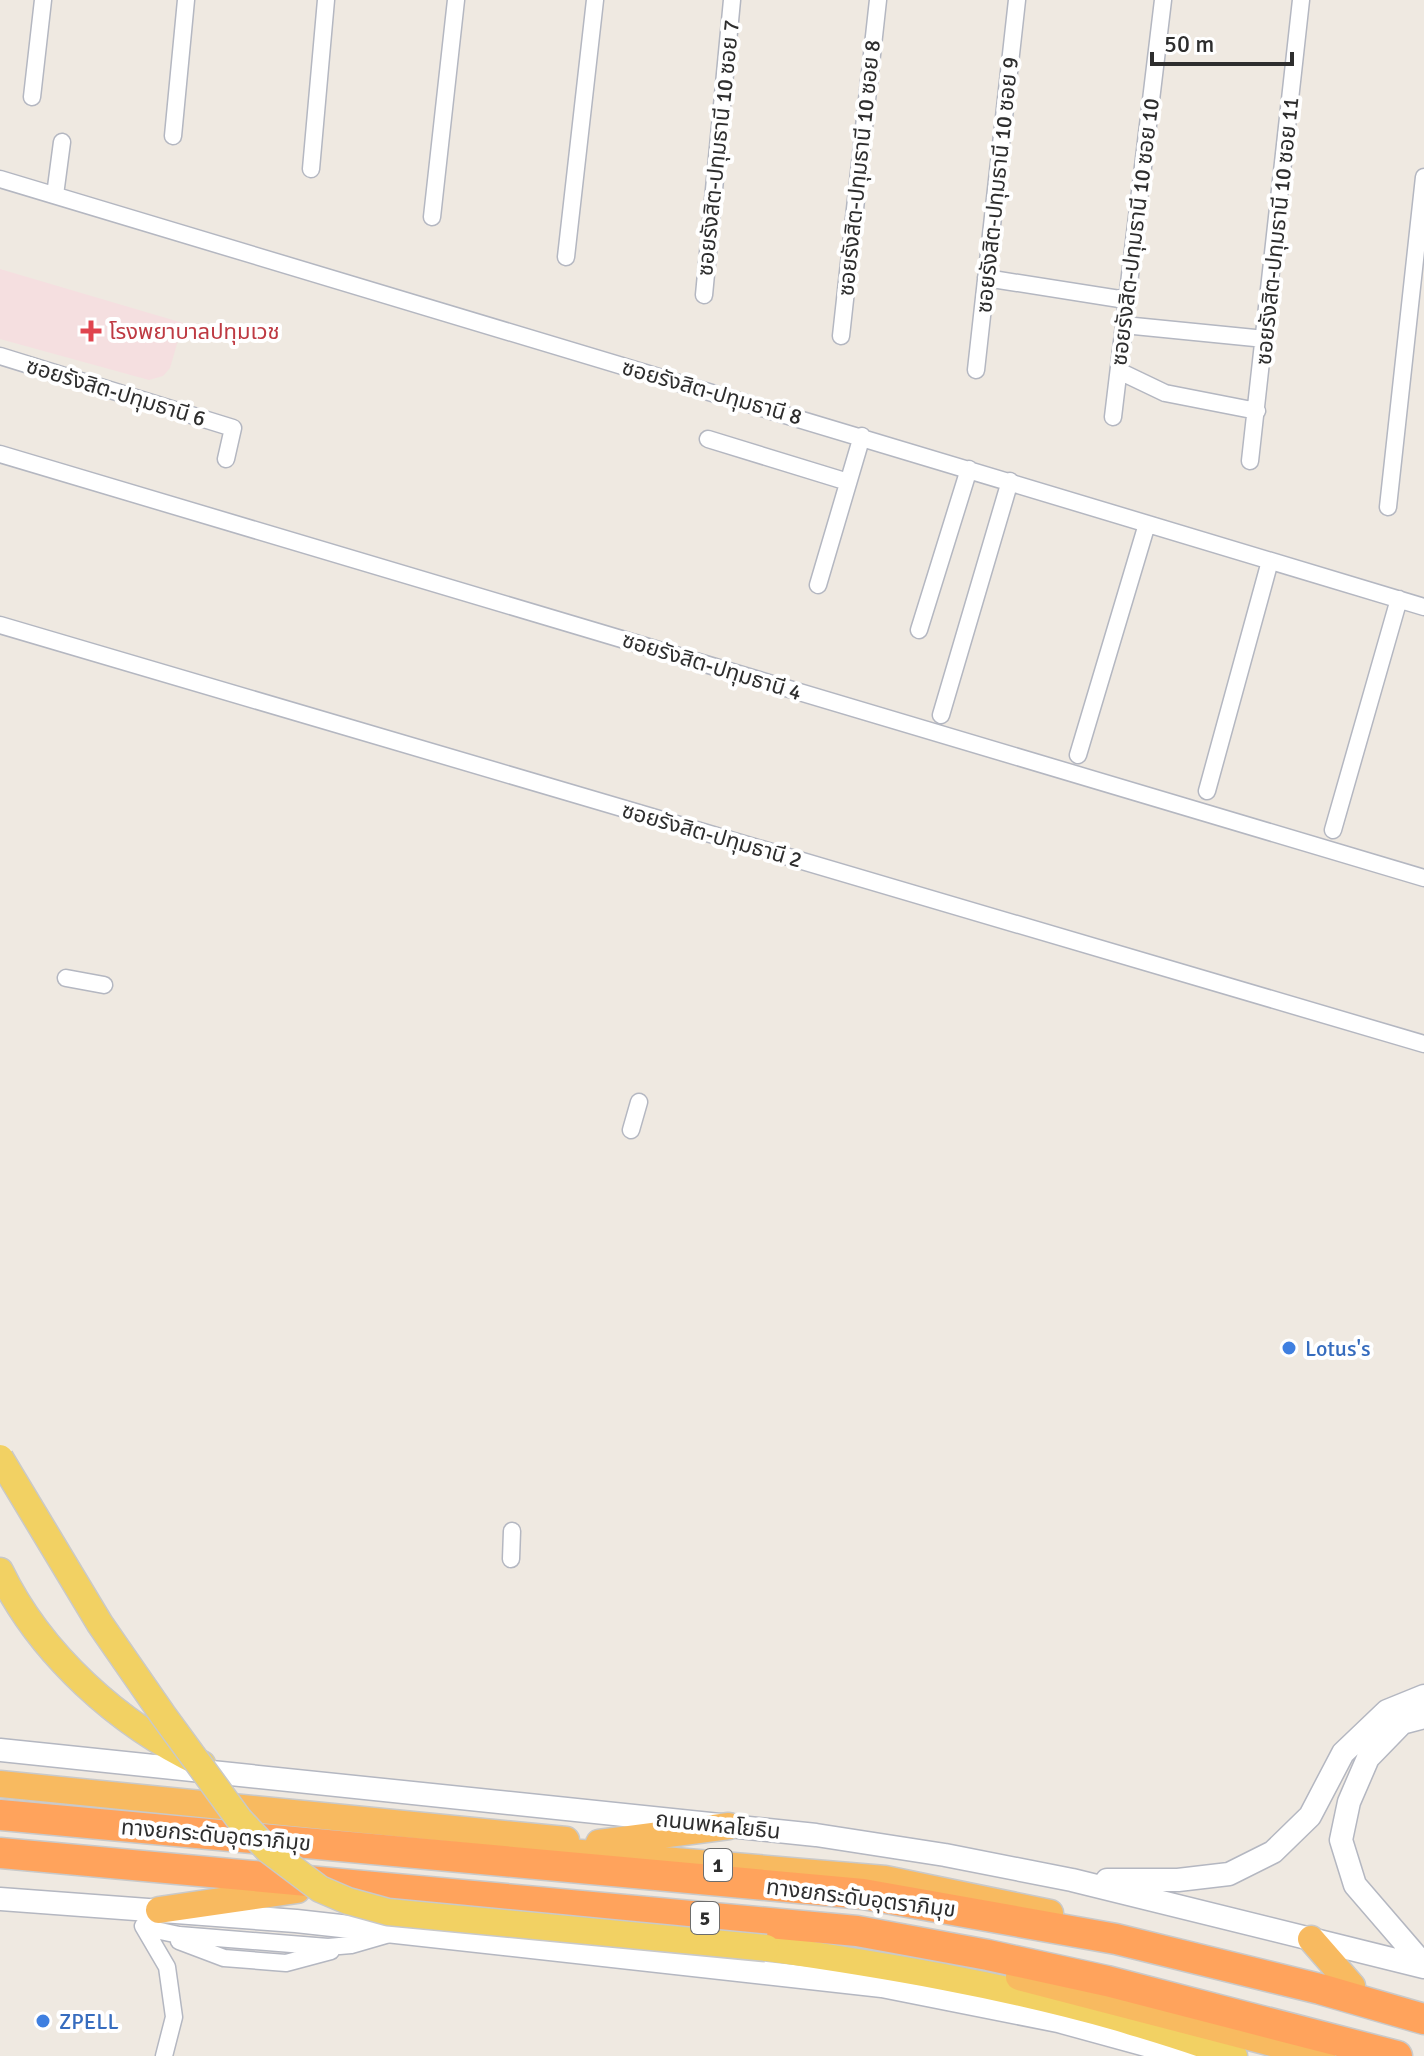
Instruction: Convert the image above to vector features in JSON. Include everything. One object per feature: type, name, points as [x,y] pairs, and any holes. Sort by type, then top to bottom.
[{"type":"highway","points":[[0,1784],[599,1843],[719,1865]]},
{"type":"highway","name":"ถนนพหลโยธิน","points":[[0,1803],[885,1879],[1165,1936],[1424,2005]]},
{"type":"highway","name":"ทางยกระดับอุตราภิมุข","points":[[0,1815],[863,1894],[1116,1939],[1320,1989],[1424,2019]]},
{"type":"highway","points":[[599,1843],[729,1826]]},
{"type":"highway","name":"ทางยกระดับอุตราภิมุข","points":[[0,1853],[857,1931],[1107,1981],[1397,2056]]},
{"type":"highway","points":[[0,1864],[647,1920],[861,1944],[1054,1985],[1322,2056]]},
{"type":"highway","points":[[154,1923],[297,1890]]},
{"type":"highway","points":[[1311,1939],[1352,1986]]},
{"type":"main road","points":[[0,1458],[100,1624],[216,1790],[267,1849],[320,1889],[388,1912],[766,1948],[872,1963],[1038,1997],[1175,2035],[1234,2056]]},
{"type":"main road","points":[[0,1571],[32,1623],[96,1694],[152,1738],[218,1771]]},
{"type":"main road","points":[[1072,1880],[1178,1880],[1229,1874],[1273,1852],[1310,1816],[1343,1753],[1387,1711],[1424,1696]]},
{"type":"main road","points":[[1424,1717],[1402,1723],[1368,1758],[1349,1802],[1341,1840],[1355,1885],[1414,1944],[1424,1966]]},
{"type":"main road","name":"ถนนพหลโยธิน","points":[[0,1750],[218,1771],[892,1846],[1072,1880],[1424,1966]]},
{"type":"main road","points":[[0,1899],[124,1908],[154,1923],[396,1932],[882,1986],[1058,2021],[1186,2056]]},
{"type":"street","points":[[32,97],[43,0]]},
{"type":"street","points":[[173,136],[186,0]]},
{"type":"street","points":[[311,169],[326,0]]},
{"type":"street","points":[[432,217],[456,0]]},
{"type":"street","points":[[566,257],[595,0]]},
{"type":"street","name":"ซอยรังสิต-ปทุมธานี 10 ซอย 7","points":[[704,295],[732,0]]},
{"type":"street","name":"ซอยรังสิต-ปทุมธานี 10 ซอย 8","points":[[841,336],[878,0]]},
{"type":"street","name":"ซอยรังสิต-ปทุมธานี 10 ซอย 9","points":[[976,370],[1017,0]]},
{"type":"street","name":"ซอยรังสิต-ปทุมธานี 10 ซอย 10","points":[[1113,417],[1163,0]]},
{"type":"street","name":"ซอยรังสิต-ปทุมธานี 10 ซอย 11","points":[[1250,461],[1301,0]]},
{"type":"street","points":[[55,195],[62,142]]},
{"type":"street","points":[[1388,507],[1424,177]]},
{"type":"street","name":"ซอยรังสิต-ปทุมธานี 8","points":[[0,179],[1424,607]]},
{"type":"street","points":[[986,278],[1126,300]]},
{"type":"street","points":[[1124,325],[1265,339]]},
{"type":"street","name":"ซอยรังสิต-ปทุมธานี 6","points":[[0,356],[233,428],[226,459]]},
{"type":"street","points":[[1119,371],[1165,393],[1257,411]]},
{"type":"street","points":[[818,585],[862,436]]},
{"type":"street","points":[[708,439],[848,482]]},
{"type":"street","name":"ซอยรังสิต-ปทุมธานี 4","points":[[0,454],[1424,878]]},
{"type":"street","points":[[919,630],[969,469]]},
{"type":"street","points":[[941,715],[1010,481]]},
{"type":"street","points":[[1078,755],[1147,524]]},
{"type":"street","points":[[1207,791],[1270,561]]},
{"type":"street","points":[[1333,830],[1399,599]]},
{"type":"street","name":"ซอยรังสิต-ปทุมธานี 2","points":[[0,625],[1424,1044]]},
{"type":"street","points":[[66,978],[104,985]]},
{"type":"street","points":[[631,1130],[639,1102]]},
{"type":"street","points":[[511,1559],[512,1531]]},
{"type":"street","points":[[164,2056],[174,2017],[167,1967],[154,1923],[315,1946],[351,1945],[396,1932]]},
{"type":"shaded area","name":"โรงพยาบาลปทุมเวช","points":[[0,269],[183,323],[170,368],[163,376],[149,380],[0,339]]},
{"type":"place","name":"โรงพยาบาลปทุมเวช","points":[[91,331]]},
{"type":"place","name":"Lotus's","points":[[1289,1348]]},
{"type":"place","name":"ZPELL","points":[[43,2021]]}]
